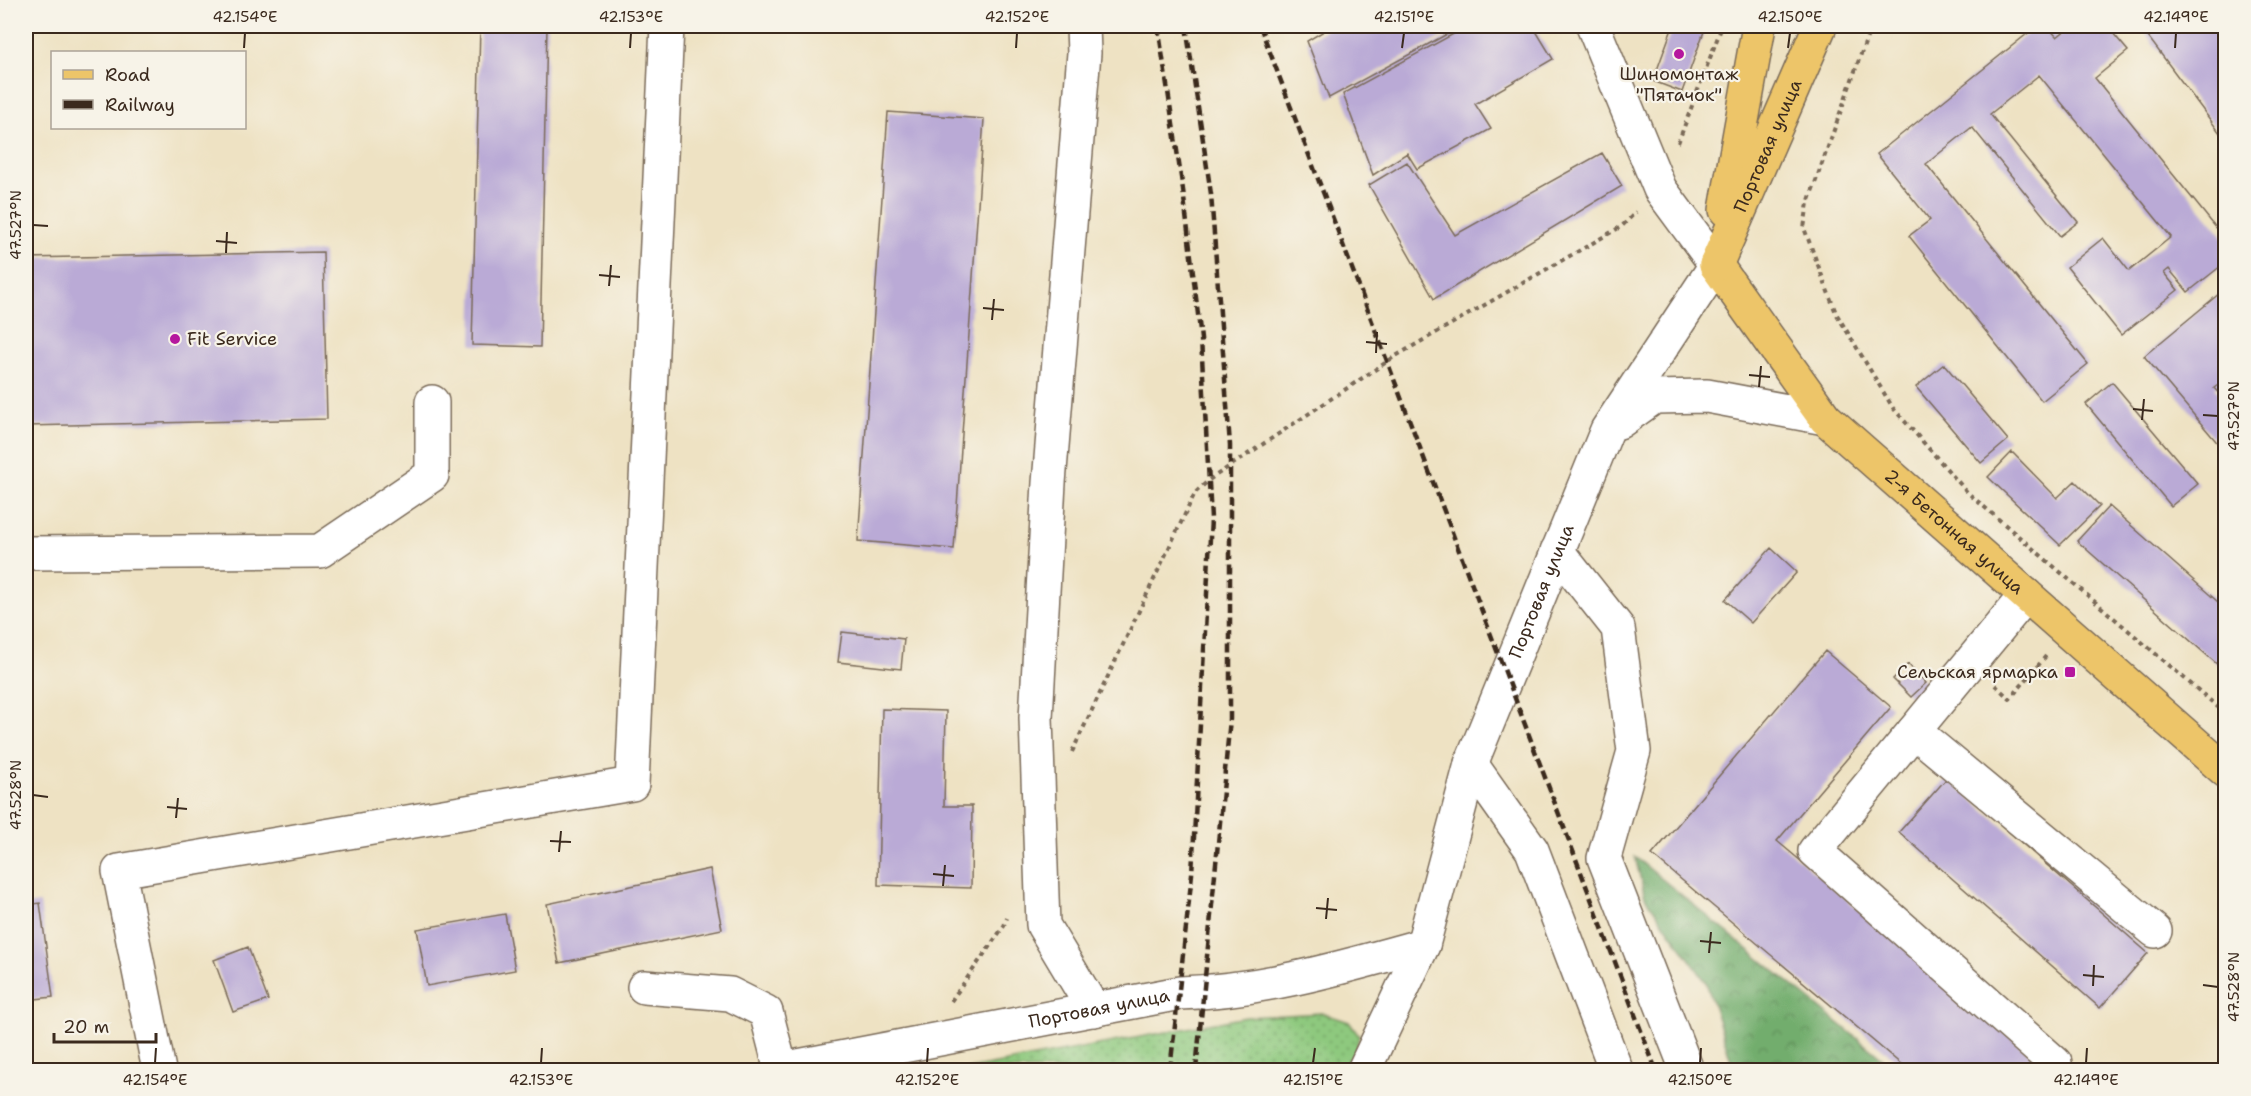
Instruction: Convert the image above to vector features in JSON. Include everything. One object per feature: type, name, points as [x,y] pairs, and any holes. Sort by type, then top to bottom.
[{"type":"main road","name":"Портовая улица","points":[[1716,265],[1759,26]]},
{"type":"main road","name":"Портовая улица","points":[[1716,265],[1820,26]]},
{"type":"main road","name":"2-я Бетонная улица","points":[[1716,265],[1825,418],[2226,771]]},
{"type":"street","points":[[159,1071],[118,871],[632,784],[667,26]]},
{"type":"street","points":[[1083,26],[1084,52],[1049,483],[1036,718],[1043,925],[1094,1010]]},
{"type":"street","points":[[1593,26],[1660,189],[1716,265]]},
{"type":"street","name":"Портовая улица","points":[[1364,1071],[1423,945],[1471,764],[1607,430],[1716,265]]},
{"type":"street","points":[[1607,430],[1654,397],[1707,396],[1825,418]]},
{"type":"street","points":[[26,553],[320,551],[432,474],[432,402]]},
{"type":"street","points":[[1557,551],[1618,628],[1634,751],[1604,858],[1687,1071]]},
{"type":"street","points":[[2026,595],[1815,851],[2055,1063]]},
{"type":"street","points":[[1914,731],[2155,931]]},
{"type":"street","points":[[1471,764],[1533,850],[1616,1071]]},
{"type":"street","name":"Портовая улица","points":[[779,1070],[1180,993],[1205,992],[1325,972],[1423,945]]},
{"type":"street","points":[[644,987],[730,994],[765,1012],[779,1070]]},
{"type":"path","points":[[1070,757],[1195,493],[1209,480],[1394,357],[1622,226],[1660,189],[1722,26]]},
{"type":"path","points":[[1871,26],[1808,202],[1804,228],[1836,313],[1893,408],[1968,493],[2226,714]]},
{"type":"path","points":[[1969,664],[2010,699],[2092,600]]},
{"type":"path","points":[[922,1042],[1004,926],[1008,915]]},
{"type":"green space","points":[[1635,857],[1896,1070],[1734,1070],[1706,982],[1645,897]]},
{"type":"green space","points":[[1322,1013],[1349,1022],[1359,1036],[1355,1054],[1347,1070],[964,1070],[1246,1017]]},
{"type":"building","points":[[480,26],[547,26],[540,347],[472,345]]},
{"type":"building","points":[[1332,26],[1462,26],[1329,98],[1307,41]]},
{"type":"building","points":[[1468,26],[1533,26],[1553,59],[1475,104],[1491,129],[1417,169],[1407,153],[1373,175],[1343,94]]},
{"type":"building","name":"Шиномонтаж \"Пятачок\"","points":[[1673,26],[1706,26],[1682,92],[1653,81]]},
{"type":"building","points":[[2037,26],[2047,26],[2057,37],[2071,26],[2107,26],[2128,51],[2095,78],[2226,240],[2226,262],[2188,292],[2169,269],[2164,273],[2178,290],[2121,335],[2067,267],[2103,238],[2129,271],[2171,237],[2039,75],[1990,114],[2078,222],[2060,236],[1972,127],[1926,164],[2088,364],[2042,401],[1909,236],[1930,220],[1877,154]]},
{"type":"building","points":[[2140,26],[2214,26],[2226,41],[2226,141]]},
{"type":"building","points":[[888,112],[984,119],[954,549],[858,541]]},
{"type":"building","points":[[1602,153],[1622,186],[1434,299],[1369,185],[1407,162],[1455,235]]},
{"type":"building","name":"Fit Service","points":[[323,252],[327,419],[26,426],[26,258]]},
{"type":"building","points":[[2226,288],[2226,379],[2214,388],[2226,401],[2226,453],[2144,356]]},
{"type":"building","points":[[1944,364],[2008,440],[1981,463],[1916,387]]},
{"type":"building","points":[[2112,382],[2198,484],[2171,506],[2086,404]]},
{"type":"building","points":[[2012,452],[2057,498],[2075,481],[2100,506],[2060,545],[1988,477]]},
{"type":"building","points":[[2109,506],[2226,609],[2226,672],[2077,541]]},
{"type":"building","points":[[1771,548],[1797,572],[1751,623],[1725,600]]},
{"type":"building","points":[[842,632],[904,639],[901,669],[838,662]]},
{"type":"building","points":[[1825,651],[1891,707],[1777,841],[2050,1070],[1908,1070],[1652,855]]},
{"type":"building","points":[[1908,664],[1926,683],[1911,697],[1893,679]]},
{"type":"building","points":[[882,709],[946,711],[944,806],[972,806],[971,888],[878,885]]},
{"type":"building","points":[[1947,778],[2148,953],[2100,1008],[1899,832]]},
{"type":"building","points":[[710,869],[722,929],[559,963],[547,904]]},
{"type":"building","points":[[40,903],[53,997],[26,1000],[26,905]]},
{"type":"building","points":[[505,914],[515,970],[427,986],[417,929]]},
{"type":"building","points":[[248,947],[268,1000],[233,1012],[214,960]]},
{"type":"railway","points":[[1158,26],[1183,190],[1201,339],[1211,519],[1192,874],[1170,1070]]},
{"type":"railway","points":[[1186,26],[1211,194],[1230,445],[1230,719],[1196,1070]]},
{"type":"railway","points":[[1260,26],[1656,1070]]},
{"type":"place","name":"Шиномонтаж \"Пятачок\"","points":[[1679,54]]},
{"type":"place","name":"Fit Service","points":[[175,339]]},
{"type":"place","name":"Сельская ярмарка","points":[[2070,672]]}]
